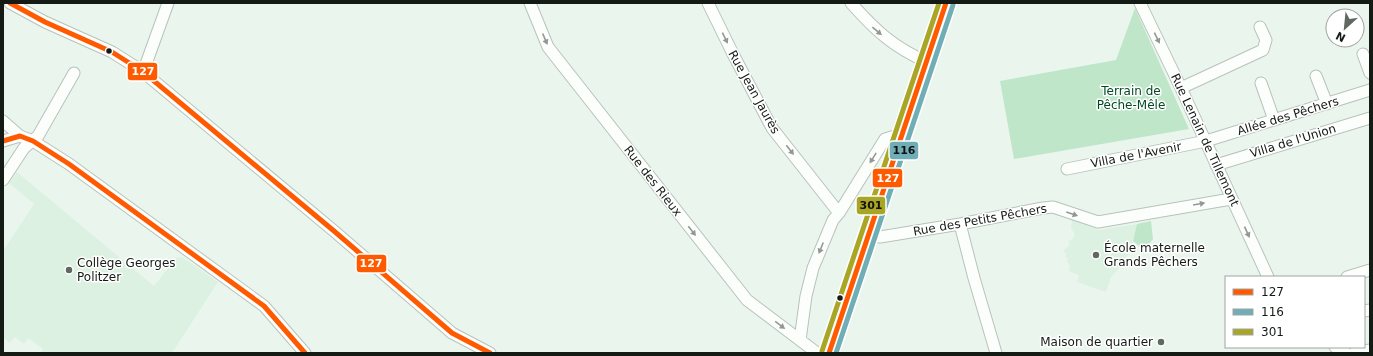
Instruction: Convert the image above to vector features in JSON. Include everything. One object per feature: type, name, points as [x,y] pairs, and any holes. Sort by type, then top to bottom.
[{"type":"main road","points":[[829,353],[946,3]]},
{"type":"street","points":[[10,3],[45,22],[112,52],[142,71],[334,231],[452,333],[490,353]]},
{"type":"street","points":[[142,71],[146,64],[168,3]]},
{"type":"street","name":"Rue des Rieux","points":[[530,3],[548,47],[742,294],[747,300],[817,353]]},
{"type":"street","name":"Rue Jean Jaurès","points":[[708,3],[732,54],[772,128],[839,213]]},
{"type":"street","points":[[851,3],[872,27],[888,40],[927,62]]},
{"type":"street","name":"Rue Lenain de Tillemont","points":[[1140,3],[1182,88],[1231,199],[1268,276]]},
{"type":"street","points":[[1182,88],[1263,50],[1266,40],[1260,27]]},
{"type":"street","points":[[1363,54],[1370,73]]},
{"type":"street","points":[[3,180],[24,148],[38,136],[74,73]]},
{"type":"street","points":[[1316,76],[1327,104]]},
{"type":"street","points":[[1261,83],[1274,120]]},
{"type":"street","name":"Allée des Pêchers","points":[[1206,141],[1370,90]]},
{"type":"street","name":"Villa de l'Union","points":[[1216,165],[1370,118]]},
{"type":"street","points":[[3,121],[20,136],[33,141],[69,164],[264,306],[305,353]]},
{"type":"street","points":[[3,141],[20,136]]},
{"type":"street","points":[[800,340],[806,296],[813,268],[833,220],[839,213],[885,139],[895,136],[901,137]]},
{"type":"street","name":"Villa de l'Avenir","points":[[1067,170],[1206,141]]},
{"type":"street","name":"Rue des Petits Pêchers","points":[[869,236],[878,237],[1053,207],[1098,222],[1231,199]]},
{"type":"street","points":[[960,224],[996,353]]},
{"type":"street","points":[[1350,276],[1370,270]]},
{"type":"street","points":[[1337,348],[1346,353]]},
{"type":"street","points":[[1354,353],[1370,350]]},
{"type":"shaded area","name":"Collège Georges Politzer","points":[[17,172],[154,286],[176,258],[182,257],[218,282],[172,353],[40,353],[43,349],[28,338],[24,344],[15,337],[10,343],[3,337],[3,251],[34,204],[9,183]]},
{"type":"shaded area","name":"École maternelle Grands Pêchers","points":[[1072,220],[1099,230],[1137,224],[1127,257],[1111,277],[1106,292],[1077,282],[1079,275],[1069,271],[1070,266],[1067,261],[1068,258],[1065,257],[1066,254],[1064,251],[1069,246],[1069,240],[1073,239],[1075,234],[1071,228]]},
{"type":"green space","name":"Terrain de Pêche-Mêle","points":[[1135,8],[1189,129],[1014,159],[1000,81],[1116,60]]},
{"type":"green space","points":[[1151,221],[1153,239],[1144,250],[1133,241],[1137,224]]},
{"type":"transit line","name":"127","points":[[10,3],[45,22],[112,52],[142,71],[334,231],[452,333],[490,353]]},
{"type":"transit line","name":"301","points":[[822,351],[939,3]]},
{"type":"transit line","name":"127","points":[[829,353],[946,3]]},
{"type":"transit line","name":"116","points":[[836,353],[953,5]]},
{"type":"transit line","name":"127","points":[[3,141],[20,136],[33,141],[69,164],[264,306],[305,353]]},
{"type":"place","name":"École maternelle Grands Pêchers","points":[[1096,255]]},
{"type":"place","name":"Collège Georges Politzer","points":[[69,270]]},
{"type":"place","name":"Maison de quartier","points":[[1161,342]]}]
